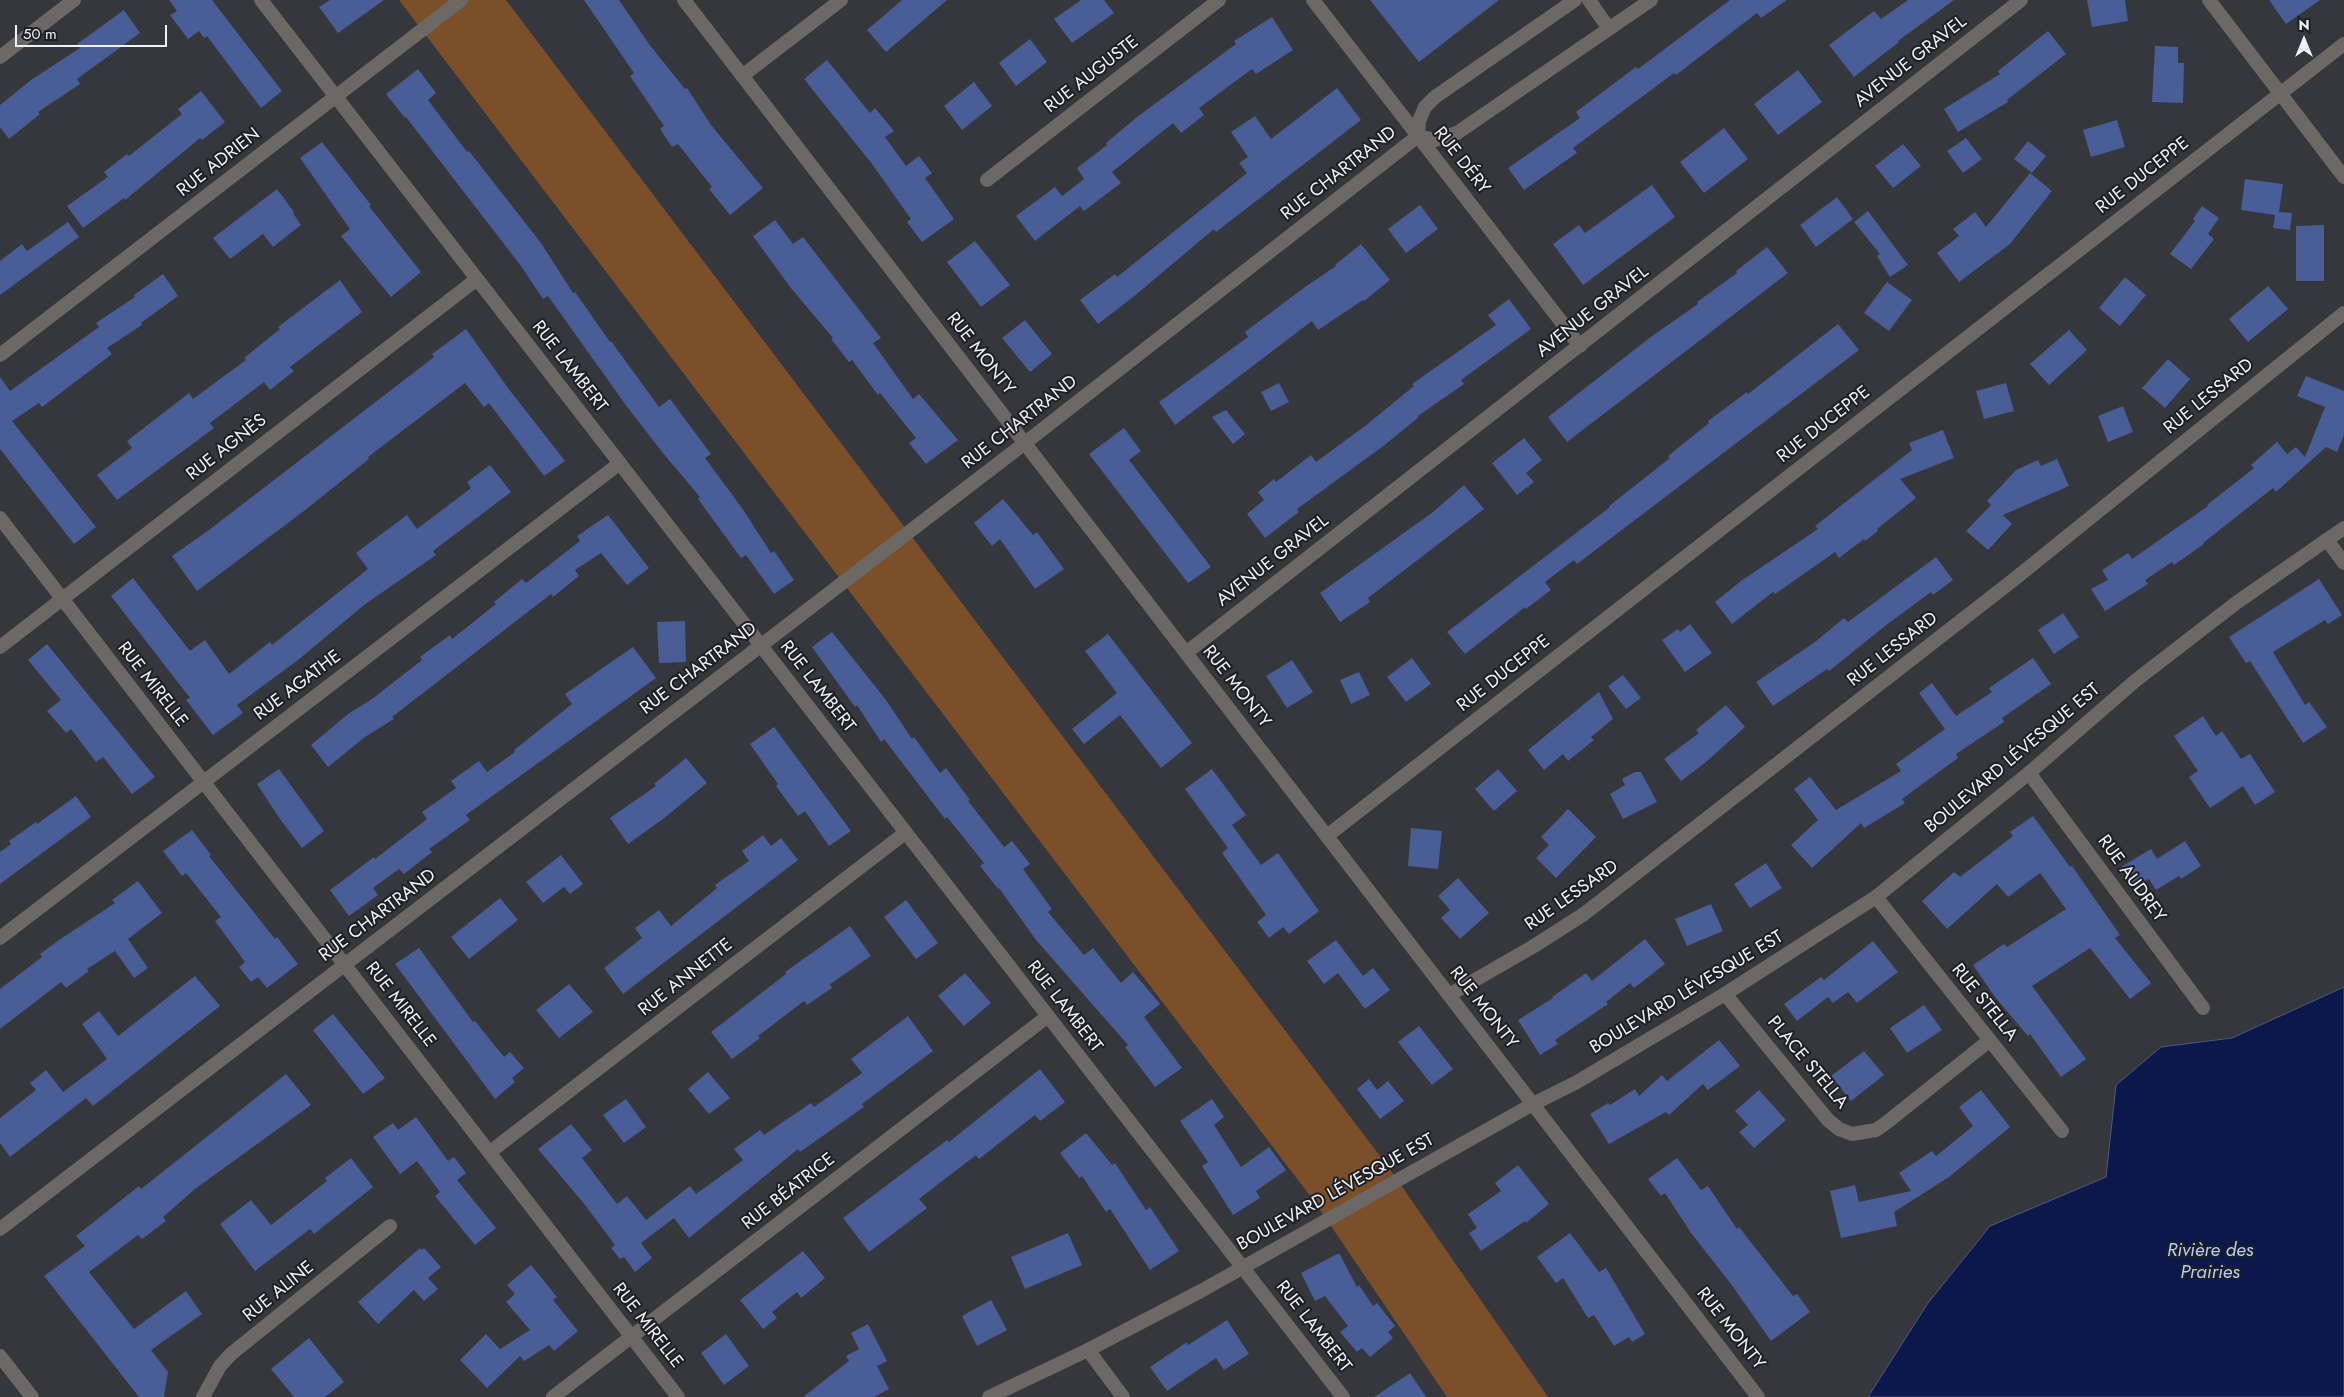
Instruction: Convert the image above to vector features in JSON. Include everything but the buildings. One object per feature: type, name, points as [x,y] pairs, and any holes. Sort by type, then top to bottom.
[{"type":"street","points":[[0,57],[74,0]]},
{"type":"street","name":"RUE LAMBERT","points":[[261,0],[1343,1397]]},
{"type":"street","name":"RUE ADRIEN","points":[[0,355],[461,0]]},
{"type":"street","name":"RUE MONTY","points":[[684,0],[1758,1397]]},
{"type":"street","points":[[742,76],[841,0]]},
{"type":"street","name":"RUE AUGUSTE","points":[[987,180],[1219,0]]},
{"type":"street","name":"RUE DÉRY","points":[[1312,0],[1580,346]]},
{"type":"street","name":"RUE CHARTRAND","points":[[0,1229],[1025,444],[1418,136],[1425,107],[1435,97],[1575,0]]},
{"type":"street","points":[[1590,0],[1610,28]]},
{"type":"street","name":"RUE CHARTRAND","points":[[1418,136],[1435,140],[1457,133],[1650,0]]},
{"type":"street","name":"AVENUE GRAVEL","points":[[1186,653],[2022,0]]},
{"type":"street","points":[[2209,0],[2344,177]]},
{"type":"street","name":"RUE DUCEPPE","points":[[1327,836],[2344,44]]},
{"type":"street","name":"RUE AGNÈS","points":[[0,647],[477,279]]},
{"type":"street","name":"RUE LESSARD","points":[[1449,995],[1534,946],[1584,914],[2012,581],[2344,312]]},
{"type":"street","name":"RUE AGATHE","points":[[0,938],[620,464]]},
{"type":"street","name":"RUE MIRELLE","points":[[0,518],[678,1397]]},
{"type":"street","name":"BOULEVARD LÉVESQUE EST","points":[[989,1397],[1088,1350],[1242,1268],[1533,1104],[1577,1082],[1725,994],[1876,898],[2029,773],[2135,682],[2236,603],[2344,528]]},
{"type":"street","points":[[2328,540],[2344,562]]},
{"type":"street","name":"RUE AUDREY","points":[[2029,773],[2203,1008]]},
{"type":"street","name":"RUE ANNETTE","points":[[490,1152],[906,833]]},
{"type":"street","name":"RUE STELLA","points":[[1876,898],[2062,1131]]},
{"type":"street","name":"PLACE STELLA","points":[[1725,994],[1828,1120],[1839,1129],[1852,1134],[1876,1130],[1990,1040]]},
{"type":"street","name":"RUE BÉATRICE","points":[[553,1397],[1048,1016]]},
{"type":"street","name":"RUE ALINE","points":[[203,1397],[220,1366],[232,1354],[390,1226]]},
{"type":"street","points":[[1088,1350],[1123,1397]]},
{"type":"street","points":[[0,1356],[32,1397]]},
{"type":"shaded area","points":[[399,0],[506,0],[1389,1168],[1548,1397],[1447,1397],[1314,1201]]},
{"type":"water","name":"Rivière des Prairies","points":[[2344,987],[2344,1397],[1868,1397],[1928,1303],[1990,1226],[2106,1177],[2116,1085],[2161,1047],[2232,1038]]}]
